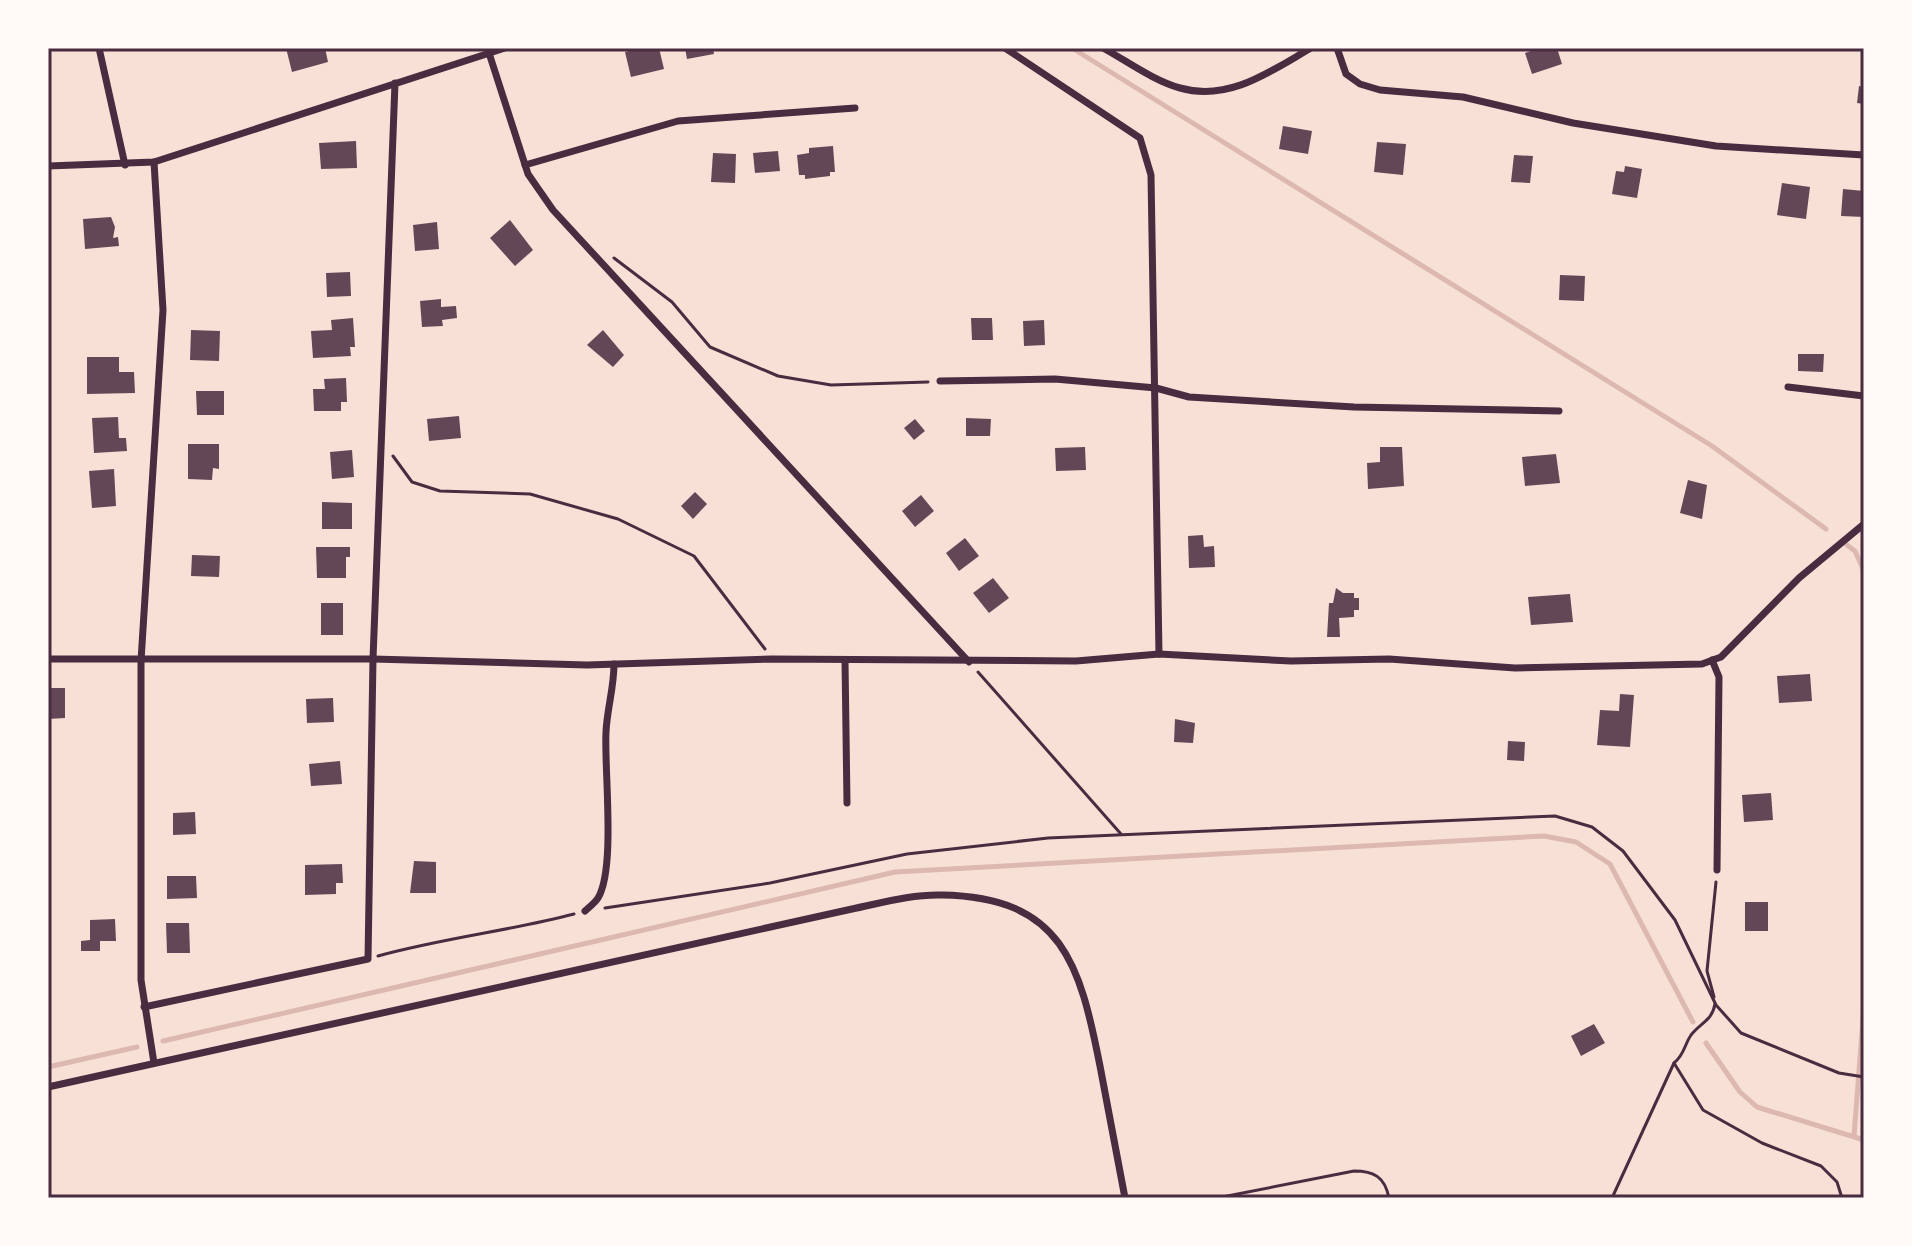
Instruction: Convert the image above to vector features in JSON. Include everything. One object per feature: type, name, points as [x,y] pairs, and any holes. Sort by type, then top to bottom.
[{"type":"street","points":[[99,48],[125,165]]},
{"type":"street","points":[[48,166],[154,162],[505,48]]},
{"type":"street","points":[[1005,48],[1140,138],[1148,154],[1156,388],[1159,654]]},
{"type":"street","points":[[1103,48],[1179,88],[1214,91],[1248,84],[1311,48]]},
{"type":"street","points":[[1337,48],[1346,74],[1360,84],[1380,90],[1463,97],[1573,123],[1716,146],[1864,155]]},
{"type":"street","points":[[489,53],[525,165],[553,210],[969,662]]},
{"type":"street","points":[[144,1007],[368,959],[373,659],[395,83]]},
{"type":"street","points":[[525,165],[678,121],[855,108]]},
{"type":"street","points":[[154,162],[163,310],[141,661],[144,1007],[154,1063]]},
{"type":"street","points":[[940,381],[1055,379],[1156,388],[1189,397],[1354,407],[1559,411]]},
{"type":"street","points":[[1788,387],[1864,396]]},
{"type":"street","points":[[48,659],[373,659],[614,664],[772,659],[1076,661],[1159,654],[1291,661],[1389,659],[1515,668],[1702,664],[1721,657],[1799,578],[1864,524]]},
{"type":"street","points":[[1712,660],[1719,677],[1717,870]]},
{"type":"street","points":[[845,661],[847,803]]},
{"type":"street","points":[[585,911],[598,898],[603,883],[608,819],[606,729],[614,693],[614,664]]},
{"type":"street","points":[[48,1087],[866,906],[940,894],[976,897],[1012,907],[1039,921],[1077,968],[1088,1005],[1125,1198]]},
{"type":"path","points":[[612,256],[672,302],[710,347],[778,376],[831,385],[940,381]]},
{"type":"path","points":[[389,445],[392,456],[412,482],[440,491],[530,494],[618,519],[694,556],[751,625],[772,659]]},
{"type":"path","points":[[969,662],[1121,834]]},
{"type":"path","points":[[368,959],[434,941],[519,928],[585,911],[770,883],[907,854],[1048,838],[1555,816],[1592,827],[1623,851],[1675,920],[1716,1005],[1741,1033],[1839,1073],[1864,1077]]},
{"type":"path","points":[[1612,1198],[1674,1063],[1683,1056],[1690,1036],[1712,1017],[1716,1005],[1707,971],[1717,870]]},
{"type":"path","points":[[1674,1063],[1703,1110],[1762,1143],[1821,1166],[1837,1182],[1842,1198]]},
{"type":"path","points":[[1217,1198],[1354,1171],[1371,1171],[1383,1179],[1389,1198]]},
{"type":"building","points":[[286,48],[325,48],[328,62],[292,72]]},
{"type":"building","points":[[659,48],[664,69],[631,77],[625,52]]},
{"type":"building","points":[[685,48],[713,48],[714,54],[687,59]]},
{"type":"building","points":[[1540,48],[1557,48],[1562,64],[1532,74],[1525,53]]},
{"type":"building","points":[[1859,86],[1864,87],[1864,104],[1857,103]]},
{"type":"building","points":[[1283,126],[1312,131],[1308,154],[1279,149]]},
{"type":"building","points":[[356,141],[357,168],[321,169],[319,143]]},
{"type":"building","points":[[1377,142],[1406,144],[1403,175],[1374,172]]},
{"type":"building","points":[[833,146],[835,172],[830,172],[830,176],[805,179],[805,175],[799,175],[797,155],[809,153],[809,148]]},
{"type":"building","points":[[778,151],[780,171],[755,173],[753,153]]},
{"type":"building","points":[[713,153],[736,154],[735,183],[711,182]]},
{"type":"building","points":[[1514,155],[1533,156],[1530,183],[1511,182]]},
{"type":"building","points":[[1625,166],[1642,169],[1637,198],[1612,194],[1616,171],[1624,172]]},
{"type":"building","points":[[1782,183],[1810,187],[1806,219],[1777,215]]},
{"type":"building","points":[[1843,189],[1864,191],[1864,217],[1841,216]]},
{"type":"building","points":[[111,217],[115,227],[113,238],[118,237],[119,246],[85,249],[83,219]]},
{"type":"building","points":[[510,220],[533,250],[515,266],[490,238]]},
{"type":"building","points":[[437,222],[439,249],[415,251],[413,225]]},
{"type":"building","points":[[350,272],[351,296],[327,297],[326,273]]},
{"type":"building","points":[[1560,275],[1585,276],[1584,301],[1559,300]]},
{"type":"building","points":[[441,299],[441,307],[456,306],[457,318],[442,320],[443,326],[422,327],[420,301]]},
{"type":"building","points":[[353,318],[355,347],[350,347],[351,356],[313,358],[311,331],[332,330],[331,320]]},
{"type":"building","points":[[971,318],[992,318],[993,340],[972,340]]},
{"type":"building","points":[[1044,320],[1045,345],[1024,346],[1023,321]]},
{"type":"building","points":[[191,330],[220,331],[219,361],[190,360]]},
{"type":"building","points":[[603,330],[624,355],[613,367],[587,345]]},
{"type":"building","points":[[1798,354],[1824,354],[1823,372],[1798,371]]},
{"type":"building","points":[[87,357],[119,357],[119,372],[134,372],[135,393],[87,394]]},
{"type":"building","points":[[346,378],[347,402],[341,402],[341,411],[314,411],[313,389],[325,389],[324,379]]},
{"type":"building","points":[[196,391],[224,391],[224,415],[197,415]]},
{"type":"building","points":[[459,416],[461,438],[429,441],[427,419]]},
{"type":"building","points":[[118,417],[119,438],[126,438],[127,451],[94,453],[92,418]]},
{"type":"building","points":[[966,418],[991,419],[990,436],[966,436]]},
{"type":"building","points":[[915,419],[925,431],[914,440],[904,428]]},
{"type":"building","points":[[188,444],[219,444],[219,469],[213,468],[212,480],[188,479]]},
{"type":"building","points":[[1085,447],[1086,470],[1056,471],[1055,448]]},
{"type":"building","points":[[1380,447],[1402,447],[1404,486],[1368,489],[1367,463],[1380,462]]},
{"type":"building","points":[[352,450],[354,477],[332,479],[330,452]]},
{"type":"building","points":[[1556,454],[1560,483],[1525,486],[1522,457]]},
{"type":"building","points":[[114,469],[116,506],[92,508],[89,471]]},
{"type":"building","points":[[1688,480],[1707,485],[1702,519],[1680,513]]},
{"type":"building","points":[[695,492],[707,504],[693,519],[681,506]]},
{"type":"building","points":[[921,495],[934,511],[915,527],[902,511]]},
{"type":"building","points":[[322,502],[352,503],[352,529],[322,529]]},
{"type":"building","points":[[1203,535],[1204,547],[1214,546],[1215,567],[1189,568],[1188,536]]},
{"type":"building","points":[[965,538],[979,556],[959,571],[946,553]]},
{"type":"building","points":[[316,547],[350,547],[350,557],[346,557],[346,578],[317,578]]},
{"type":"building","points":[[192,555],[220,556],[219,577],[191,576]]},
{"type":"building","points":[[993,578],[1009,598],[989,613],[973,593]]},
{"type":"building","points":[[1336,588],[1343,593],[1354,593],[1354,598],[1359,598],[1359,610],[1354,610],[1354,617],[1339,618],[1340,637],[1327,637],[1329,603],[1333,603]]},
{"type":"building","points":[[1570,594],[1573,622],[1531,625],[1528,597]]},
{"type":"building","points":[[321,603],[343,603],[343,635],[321,635]]},
{"type":"building","points":[[1810,674],[1812,701],[1779,703],[1777,676]]},
{"type":"building","points":[[48,688],[65,688],[65,718],[48,719]]},
{"type":"building","points":[[1620,694],[1634,695],[1630,747],[1597,745],[1600,710],[1619,711]]},
{"type":"building","points":[[333,698],[334,722],[307,723],[306,699]]},
{"type":"building","points":[[1175,719],[1195,723],[1193,743],[1174,742]]},
{"type":"building","points":[[1508,741],[1525,742],[1524,761],[1507,760]]},
{"type":"building","points":[[340,761],[342,784],[311,786],[309,764]]},
{"type":"building","points":[[1771,793],[1773,820],[1744,822],[1742,795]]},
{"type":"building","points":[[195,812],[196,834],[173,835],[173,813]]},
{"type":"building","points":[[414,861],[436,862],[436,893],[410,893]]},
{"type":"building","points":[[342,864],[343,883],[336,883],[336,894],[305,895],[305,865]]},
{"type":"building","points":[[167,876],[196,876],[197,898],[167,899]]},
{"type":"building","points":[[1745,902],[1768,902],[1768,931],[1745,931]]},
{"type":"building","points":[[115,919],[116,941],[100,941],[100,951],[81,951],[81,941],[90,940],[90,920]]},
{"type":"building","points":[[166,923],[189,923],[190,953],[167,953]]},
{"type":"building","points":[[1594,1024],[1605,1043],[1581,1056],[1571,1036]]},
{"type":"waterway","points":[[1072,48],[1712,446],[1826,529]]},
{"type":"waterway","points":[[1847,545],[1855,551],[1864,571]]},
{"type":"waterway","points":[[163,1041],[895,872],[1544,836],[1576,842],[1610,864],[1693,1022]]},
{"type":"waterway","points":[[1854,1136],[1864,1006]]},
{"type":"waterway","points":[[1706,1043],[1740,1092],[1757,1107],[1864,1140]]},
{"type":"waterway","points":[[48,1067],[137,1047]]}]
